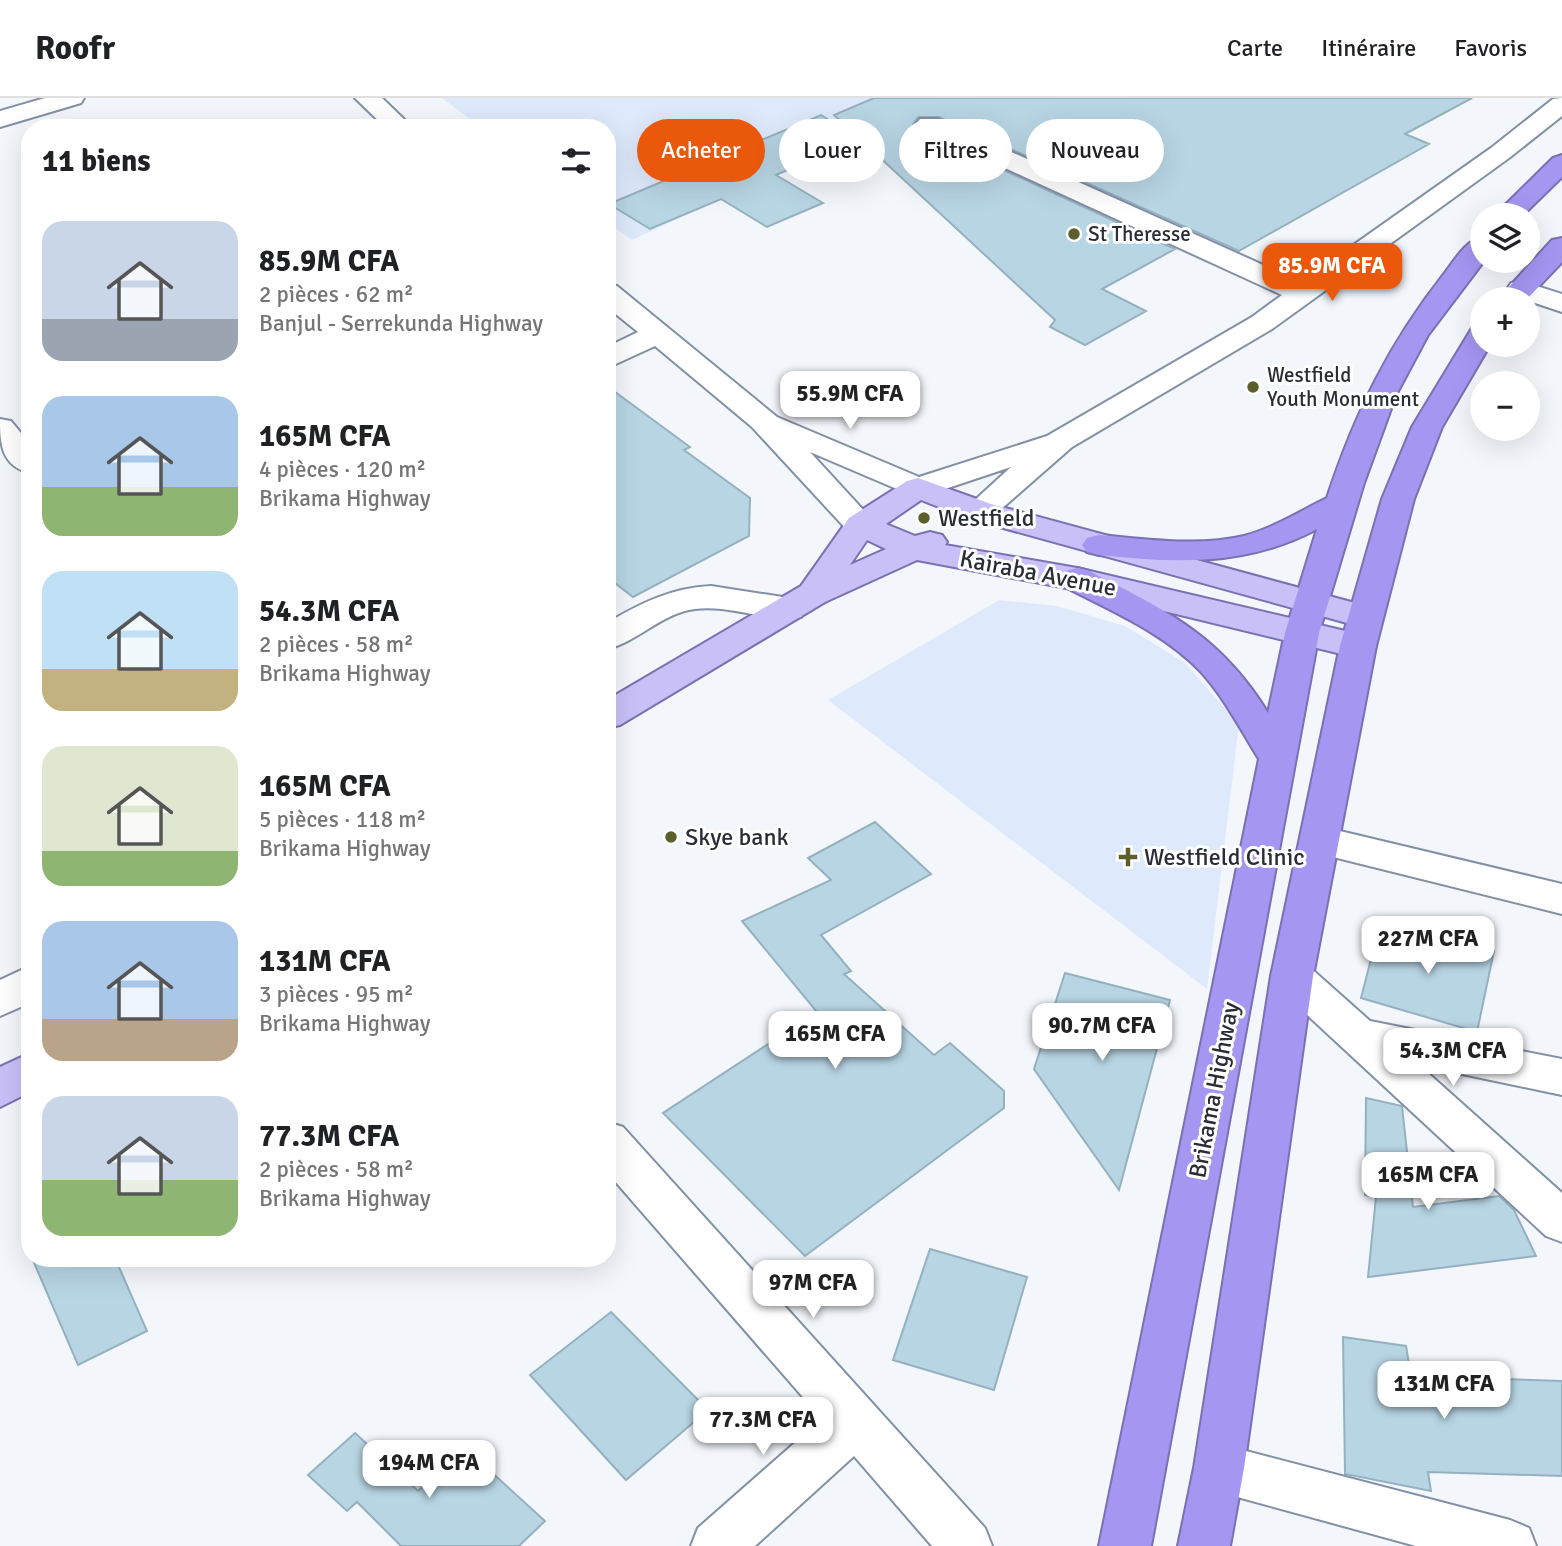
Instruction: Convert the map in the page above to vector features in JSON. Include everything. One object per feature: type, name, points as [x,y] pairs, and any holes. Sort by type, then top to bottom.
[{"type":"highway","points":[[1520,203],[1562,163]]},
{"type":"highway","points":[[1523,287],[1562,246]]},
{"type":"highway","name":"Brikama Highway","points":[[1125,1546],[1307,618],[1342,503],[1382,393],[1436,302],[1470,259]]},
{"type":"highway","points":[[1204,1546],[1219,1468],[1292,976],[1362,632],[1398,499],[1427,426],[1470,354]]},
{"type":"highway","points":[[1099,545],[1185,553],[1231,548],[1273,538],[1342,503]]},
{"type":"highway","points":[[1077,579],[1157,621],[1203,653],[1229,684],[1279,761]]},
{"type":"main road","name":"Kairaba Avenue","points":[[918,488],[979,511],[1099,545],[1307,618]]},
{"type":"main road","points":[[801,601],[861,525],[918,488]]},
{"type":"main road","points":[[616,711],[801,601],[917,550],[979,511]]},
{"type":"main road","name":"Kairaba Avenue","points":[[861,525],[917,550],[1307,618],[1362,632]]},
{"type":"main road","points":[[0,1089],[21,1076]]},
{"type":"street","points":[[0,119],[72,98]]},
{"type":"street","points":[[367,98],[391,119]]},
{"type":"street","points":[[979,511],[1061,440],[1262,323],[1500,153],[1562,104]]},
{"type":"street","points":[[1012,162],[1303,294]]},
{"type":"street","points":[[1540,299],[1562,303]]},
{"type":"street","name":"Kairaba Avenue","points":[[616,300],[763,419],[861,525]]},
{"type":"street","points":[[616,354],[657,334]]},
{"type":"street","name":"Kairaba Avenue","points":[[763,419],[918,488]]},
{"type":"street","points":[[0,428],[21,453]]},
{"type":"street","points":[[918,488],[1061,440]]},
{"type":"street","points":[[616,633],[666,605],[709,597],[801,601]]},
{"type":"street","points":[[1319,840],[1562,899]]},
{"type":"street","points":[[1292,976],[1562,1222]]},
{"type":"street","points":[[0,1000],[21,987]]},
{"type":"street","points":[[1356,1035],[1562,1077]]},
{"type":"street","points":[[616,1150],[966,1546]]},
{"type":"street","points":[[717,1546],[856,1421]]},
{"type":"street","points":[[1219,1468],[1510,1546]]},
{"type":"shaded area","points":[[442,98],[937,98],[885,122],[885,119],[779,119],[779,172],[765,178],[765,119],[637,119],[637,182],[757,182],[632,240],[616,228],[616,119],[470,119]]},
{"type":"shaded area","name":"Westfield Clinic","points":[[999,600],[1057,606],[1125,626],[1185,663],[1239,724],[1207,989],[828,700]]},
{"type":"building","points":[[874,98],[1472,98],[1405,134],[1429,144],[1239,251],[1085,182],[1164,182],[1164,119],[1026,119],[1026,156],[1012,150],[1012,119],[899,119],[899,175],[885,162],[885,119],[838,119],[834,115]]},
{"type":"building","points":[[821,115],[827,119],[811,119]]},
{"type":"building","points":[[779,133],[779,174],[776,175],[779,182],[788,182],[823,203],[767,227],[721,199],[650,229],[616,208],[616,201],[661,182],[765,182],[765,139]]},
{"type":"building","points":[[1012,174],[1175,249],[1102,289],[1146,311],[1085,345],[1050,327],[1055,320],[906,182],[1012,182]]},
{"type":"building","points":[[616,393],[690,447],[684,450],[750,498],[749,536],[633,597],[616,584]]},
{"type":"building","points":[[875,822],[931,874],[821,935],[851,971],[844,974],[934,1055],[950,1043],[1004,1091],[1004,1108],[805,1256],[663,1113],[817,1012],[742,921],[831,880],[808,858]]},
{"type":"building","points":[[1381,920],[1494,951],[1477,1032],[1361,998]]},
{"type":"building","points":[[1065,973],[1170,1000],[1119,1190],[1034,1069]]},
{"type":"building","points":[[1366,1098],[1402,1106],[1413,1207],[1499,1196],[1514,1210],[1536,1256],[1368,1277],[1376,1197],[1365,1195]]},
{"type":"building","points":[[930,1249],[1027,1277],[994,1390],[893,1360]]},
{"type":"building","points":[[36,1267],[119,1267],[147,1331],[78,1365]]},
{"type":"building","points":[[611,1312],[708,1410],[626,1480],[530,1375]]},
{"type":"building","points":[[1343,1337],[1406,1346],[1411,1376],[1562,1381],[1562,1476],[1428,1472],[1431,1491],[1345,1474]]},
{"type":"building","points":[[355,1433],[418,1491],[465,1448],[545,1521],[519,1546],[401,1546],[357,1502],[347,1511],[308,1475]]},
{"type":"place","name":"St Theresse","points":[[1074,234]]},
{"type":"place","name":"Westfield Youth Monument","points":[[1253,387]]},
{"type":"place","name":"Westfield","points":[[924,518]]},
{"type":"place","name":"Skye bank","points":[[671,837]]},
{"type":"place","name":"Westfield Clinic","points":[[1128,857]]}]
